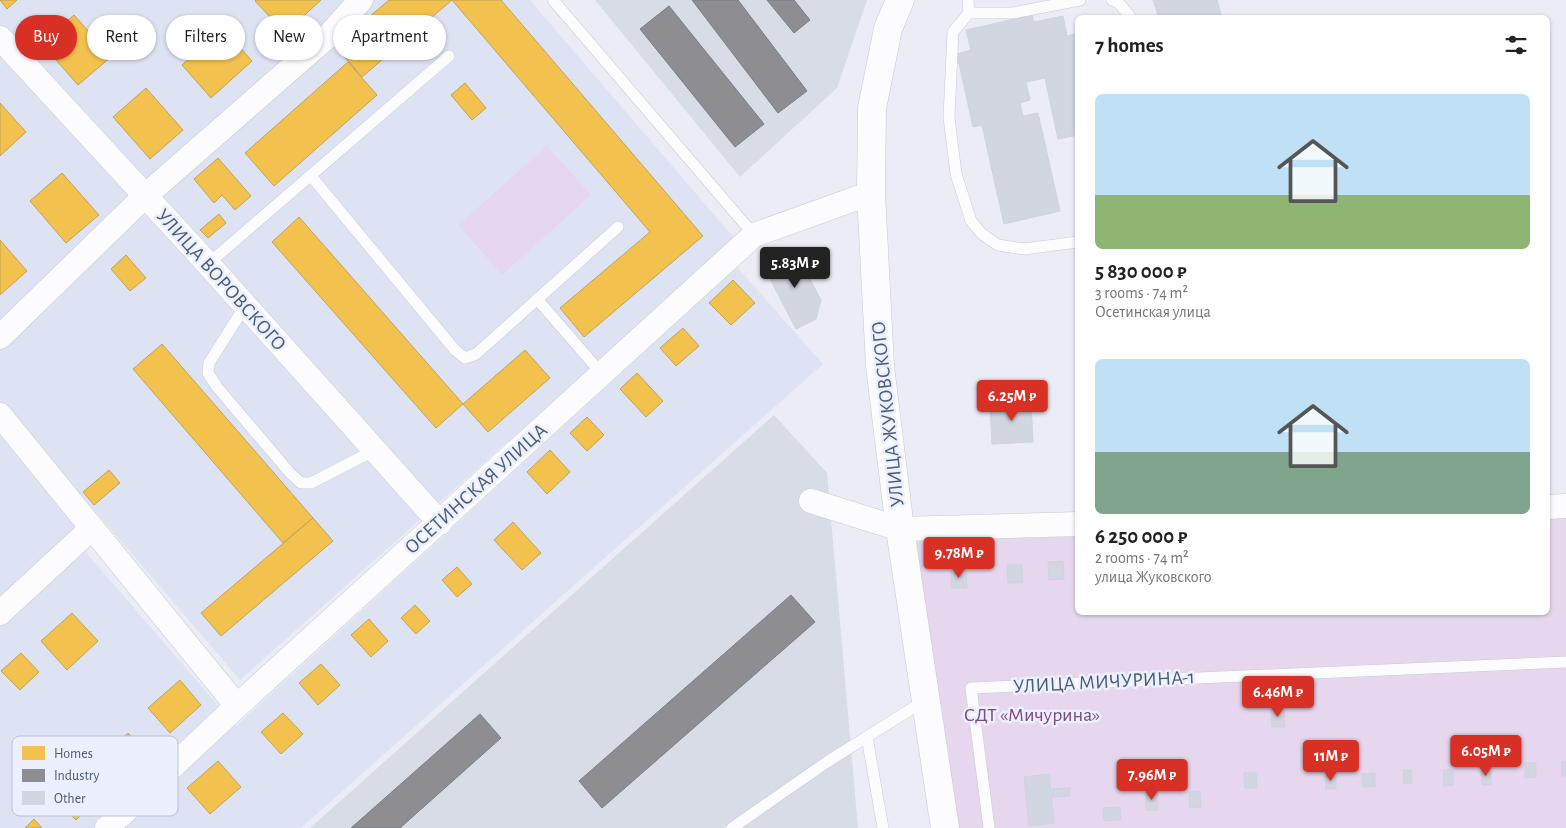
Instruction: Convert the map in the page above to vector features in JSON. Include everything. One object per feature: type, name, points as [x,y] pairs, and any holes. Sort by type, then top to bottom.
[{"type":"main road","name":"УЛИЦА ЖУКОВСКОГО","points":[[900,0],[888,29],[872,108],[872,193],[880,366],[900,529],[945,828]]},
{"type":"street","points":[[0,337],[145,196],[329,35],[361,0]]},
{"type":"street","name":"УЛИЦА ВОРОВСКОГО","points":[[0,38],[208,264],[440,522]]},
{"type":"street","name":"ОСЕТИНСКАЯ УЛИЦА","points":[[178,761],[754,235],[872,193]]},
{"type":"street","points":[[0,415],[237,706]]},
{"type":"street","points":[[812,501],[900,529],[1075,524]]},
{"type":"street","points":[[1550,507],[1566,506]]},
{"type":"street","points":[[0,613],[92,528]]},
{"type":"street","name":"ОСЕТИНСКАЯ УЛИЦА","points":[[107,828],[120,816]]},
{"type":"lane","points":[[553,0],[754,235]]},
{"type":"lane","points":[[968,0],[969,14],[953,32],[949,117],[956,174],[971,221],[982,234],[998,246],[1024,249],[1075,242]]},
{"type":"lane","points":[[969,14],[1013,13],[1080,0]]},
{"type":"lane","points":[[1112,0],[1119,3],[1129,15]]},
{"type":"lane","points":[[208,264],[449,56]]},
{"type":"lane","points":[[311,176],[455,350],[465,358],[476,354],[618,227]]},
{"type":"lane","points":[[537,299],[602,374]]},
{"type":"lane","points":[[245,306],[209,363],[208,373],[290,472],[301,482],[311,483],[374,450]]},
{"type":"lane","name":"УЛИЦА МИЧУРИНА-1","points":[[990,828],[971,688],[1566,662]]},
{"type":"lane","points":[[732,828],[827,762],[926,700]]},
{"type":"lane","points":[[867,737],[883,828]]},
{"type":"shaded area","points":[[0,0],[530,0],[735,239],[240,680],[96,512],[0,597]]},
{"type":"shaded area","points":[[595,0],[867,0],[837,88],[740,177]]},
{"type":"shaded area","points":[[737,267],[823,364],[301,828],[0,828],[0,624],[83,549],[236,726]]},
{"type":"shaded area","points":[[774,415],[827,473],[858,828],[310,828]]},
{"type":"green space","points":[[547,146],[591,195],[502,275],[458,225]]},
{"type":"green space","name":"СДТ «Мичурина»","points":[[1550,518],[1566,518],[1566,828],[937,828],[910,542],[1075,536],[1075,615],[1550,615]]},
{"type":"building: Homes","points":[[0,0],[17,0],[7,9]]},
{"type":"building: Homes","points":[[321,0],[305,15],[268,15],[255,1]]},
{"type":"building: Homes","points":[[389,0],[452,0],[434,15],[371,15]]},
{"type":"building: Homes","points":[[452,0],[501,0],[703,236],[584,337],[560,308],[650,232]]},
{"type":"building: Homes","points":[[77,18],[87,30],[87,60],[107,60],[78,85],[56,60],[77,60]]},
{"type":"building: Homes","points":[[245,53],[252,61],[211,98],[182,65],[188,60],[245,60]]},
{"type":"building: Homes","points":[[347,60],[382,60],[362,77]]},
{"type":"building: Homes","points":[[348,62],[377,95],[274,186],[245,153]]},
{"type":"building: Homes","points":[[465,83],[486,108],[472,120],[451,95]]},
{"type":"building: Homes","points":[[146,88],[183,130],[150,159],[113,117]]},
{"type":"building: Homes","points":[[0,103],[26,132],[0,156]]},
{"type":"building: Homes","points":[[218,158],[251,196],[235,210],[222,195],[214,203],[194,179]]},
{"type":"building: Homes","points":[[62,173],[99,215],[66,243],[30,201]]},
{"type":"building: Homes","points":[[219,214],[226,223],[208,238],[200,230]]},
{"type":"building: Homes","points":[[299,217],[463,404],[436,428],[272,242]]},
{"type":"building: Homes","points":[[0,240],[27,271],[0,295]]},
{"type":"building: Homes","points":[[126,255],[146,278],[130,291],[111,269]]},
{"type":"building: Homes","points":[[733,280],[755,303],[731,325],[709,303]]},
{"type":"building: Homes","points":[[683,328],[699,346],[676,366],[660,348]]},
{"type":"building: Homes","points":[[162,344],[313,518],[283,543],[133,369]]},
{"type":"building: Homes","points":[[525,350],[550,378],[488,432],[463,404]]},
{"type":"building: Homes","points":[[637,373],[663,401],[646,417],[620,389]]},
{"type":"building: Homes","points":[[587,417],[604,435],[587,451],[570,433]]},
{"type":"building: Homes","points":[[550,450],[570,472],[547,494],[527,472]]},
{"type":"building: Homes","points":[[109,470],[120,483],[94,505],[83,492]]},
{"type":"building: Homes","points":[[313,518],[333,541],[221,636],[201,613]]},
{"type":"building: Homes","points":[[513,522],[541,553],[522,570],[494,540]]},
{"type":"building: Homes","points":[[457,567],[472,584],[457,597],[442,580]]},
{"type":"building: Homes","points":[[415,605],[430,621],[416,634],[401,618]]},
{"type":"building: Homes","points":[[72,613],[98,641],[67,670],[41,641]]},
{"type":"building: Homes","points":[[369,619],[388,641],[371,657],[351,635]]},
{"type":"building: Homes","points":[[21,653],[39,672],[20,690],[1,671]]},
{"type":"building: Homes","points":[[321,664],[340,685],[318,705],[299,683]]},
{"type":"building: Homes","points":[[180,680],[201,705],[170,733],[148,708]]},
{"type":"building: Homes","points":[[283,713],[303,734],[281,754],[261,732]]},
{"type":"building: Homes","points":[[218,761],[241,787],[210,814],[187,788]]},
{"type":"building: Homes","points":[[72,816],[80,816],[76,820]]},
{"type":"building: Homes","points":[[34,819],[42,828],[25,828]]},
{"type":"building: Industry","points":[[692,0],[738,0],[807,91],[778,113]]},
{"type":"building: Industry","points":[[767,0],[794,0],[810,20],[794,33]]},
{"type":"building: Industry","points":[[669,6],[764,124],[735,147],[640,29]]},
{"type":"building: Industry","points":[[791,595],[815,622],[602,808],[579,781]]},
{"type":"building: Industry","points":[[480,714],[501,738],[400,828],[351,828]]},
{"type":"building: Other","points":[[1153,0],[1217,0],[1221,15],[1158,15]]},
{"type":"building: Other","points":[[1032,15],[1034,22],[1063,16],[1067,36],[1075,34],[1075,136],[1058,139],[1045,78],[1026,82],[1030,100],[1020,103],[1023,116],[1038,113],[1060,211],[1004,224],[982,125],[973,127],[957,54],[971,50],[966,30]]},
{"type":"building: Other","points":[[795,251],[821,300],[816,319],[796,329],[764,267]]},
{"type":"building: Other","points":[[1031,401],[1033,442],[992,444],[990,403]]},
{"type":"building: Other","points":[[1063,561],[1064,579],[1049,580],[1048,562]]},
{"type":"building: Other","points":[[1007,565],[1022,565],[1023,583],[1008,583]]},
{"type":"building: Other","points":[[966,570],[967,588],[952,588],[951,571]]},
{"type":"building: Other","points":[[1271,709],[1284,709],[1285,727],[1272,727]]},
{"type":"building: Other","points":[[1566,761],[1566,776],[1562,776],[1562,762]]},
{"type":"building: Other","points":[[1525,763],[1536,763],[1536,777],[1525,778]]},
{"type":"building: Other","points":[[1403,770],[1411,770],[1412,783],[1404,784]]},
{"type":"building: Other","points":[[1443,770],[1453,770],[1453,785],[1444,786]]},
{"type":"building: Other","points":[[1481,770],[1491,770],[1491,785],[1482,785]]},
{"type":"building: Other","points":[[1244,773],[1256,773],[1257,788],[1245,788]]},
{"type":"building: Other","points":[[1375,773],[1375,787],[1363,787],[1362,774]]},
{"type":"building: Other","points":[[1049,774],[1054,823],[1029,826],[1024,777]]},
{"type":"building: Other","points":[[1325,776],[1336,776],[1336,789],[1326,789]]},
{"type":"building: Other","points":[[1070,788],[1070,796],[1053,797],[1052,789]]},
{"type":"building: Other","points":[[1200,791],[1201,807],[1190,808],[1189,792]]},
{"type":"building: Other","points":[[1146,792],[1157,792],[1158,810],[1146,810]]},
{"type":"building: Other","points":[[1120,807],[1121,820],[1104,821],[1103,808]]}]
